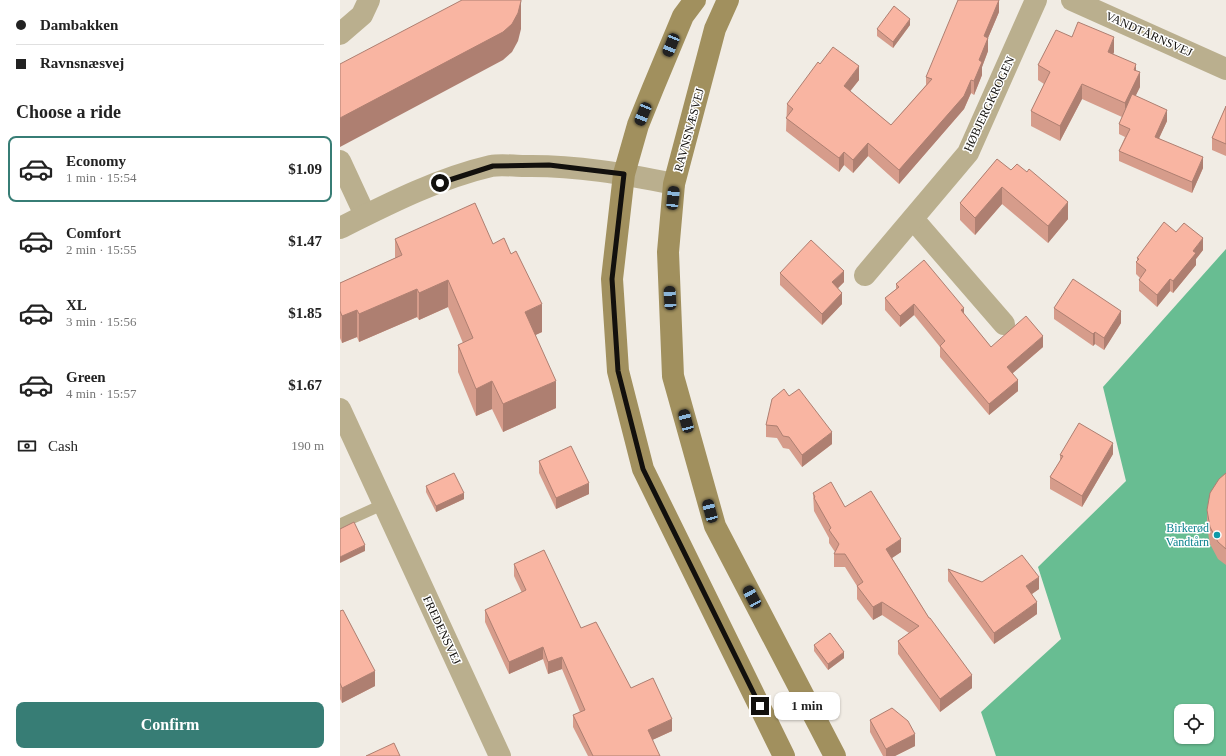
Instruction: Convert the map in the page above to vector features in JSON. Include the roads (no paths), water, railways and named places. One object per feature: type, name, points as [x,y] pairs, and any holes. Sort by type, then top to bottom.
[{"type":"main road","points":[[696,0],[683,16],[665,59],[638,125],[624,174],[612,279],[618,371],[643,469],[784,756]]},
{"type":"main road","name":"RAVNSNÆSVEJ","points":[[728,0],[715,29],[674,184],[668,252],[673,376],[715,526],[835,756]]},
{"type":"street","points":[[340,34],[362,15],[369,0]]},
{"type":"street","name":"HØBJERGKROGEN","points":[[865,275],[968,153],[1036,0]]},
{"type":"street","name":"VANDTÅRNSVEJ","points":[[1072,0],[1226,69]]},
{"type":"street","points":[[340,161],[365,215]]},
{"type":"street","points":[[340,228],[417,192],[462,175],[493,166],[549,165],[624,174],[674,184]]},
{"type":"street","points":[[913,219],[1004,324]]},
{"type":"street","name":"FREDENSVEJ","points":[[340,408],[500,756]]},
{"type":"lane","points":[[340,524],[384,504]]},
{"type":"place","name":"Birkerød Vandtårn","points":[[1217,535]]}]
